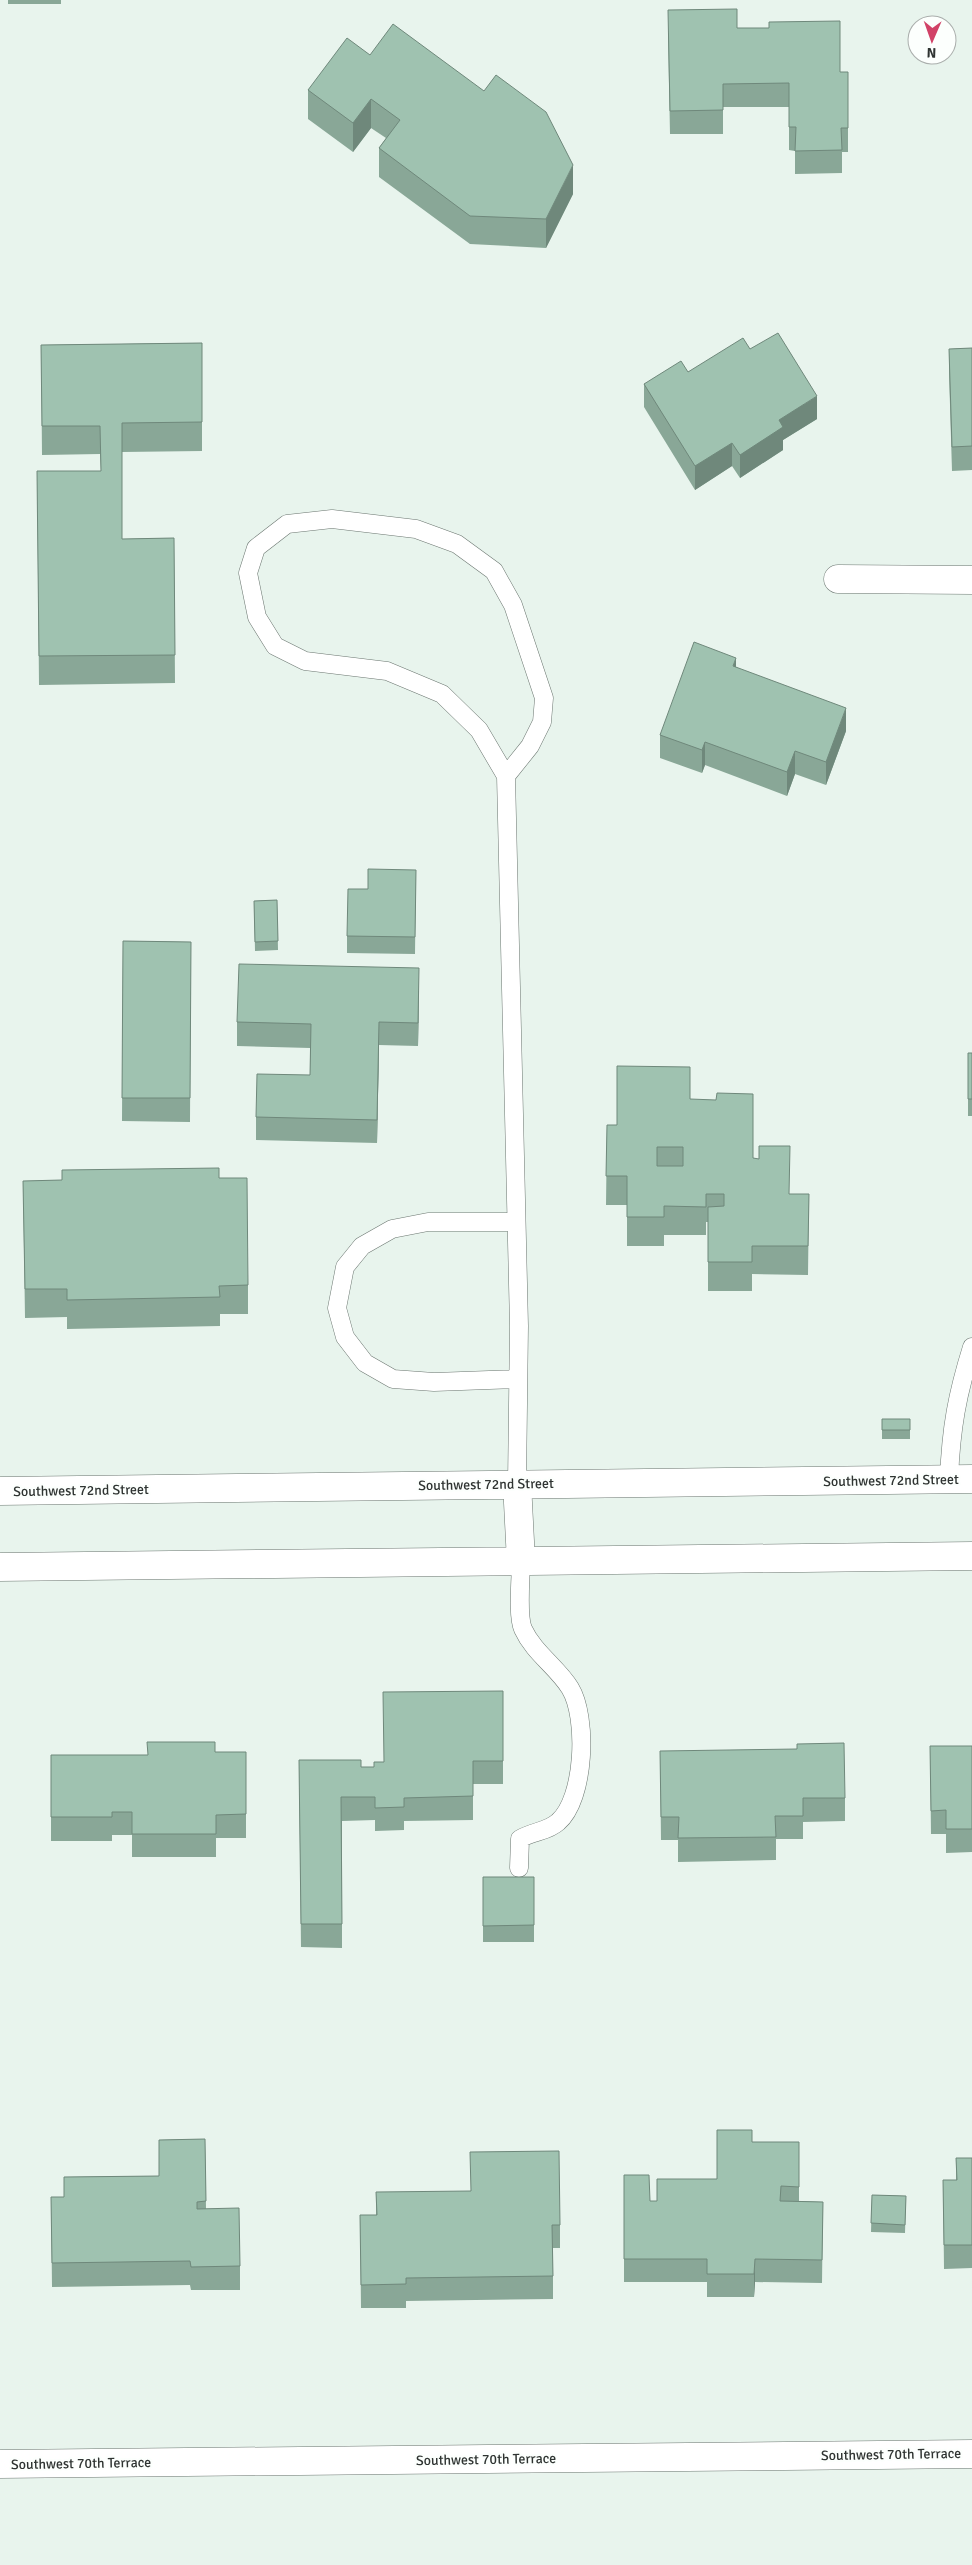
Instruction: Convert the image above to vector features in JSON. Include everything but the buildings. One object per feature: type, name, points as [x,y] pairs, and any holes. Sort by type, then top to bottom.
[{"type":"main road","points":[[838,579],[972,580]]},
{"type":"main road","name":"Southwest 72nd Street","points":[[0,1492],[517,1483],[961,1479]]},
{"type":"main road","points":[[517,1483],[521,1561]]},
{"type":"main road","points":[[0,1567],[972,1556]]},
{"type":"main road","name":"Southwest 70th Terrace","points":[[0,2464],[972,2454]]},
{"type":"lane","points":[[506,776],[530,746],[542,722],[544,698],[513,604],[494,571],[457,544],[416,529],[332,519],[287,524],[256,548],[248,574],[257,617],[275,646],[304,661],[387,671],[442,694],[480,730],[506,776],[516,1222],[517,1483]]},
{"type":"lane","points":[[516,1222],[428,1222],[392,1229],[362,1246],[345,1267],[337,1308],[345,1337],[365,1362],[392,1379],[434,1382],[518,1379]]},
{"type":"lane","points":[[961,1479],[951,1431],[956,1400],[972,1347]]},
{"type":"lane","points":[[519,1868],[520,1838],[546,1830],[559,1822],[572,1804],[580,1772],[580,1714],[571,1689],[534,1648],[522,1628],[521,1561]]}]
